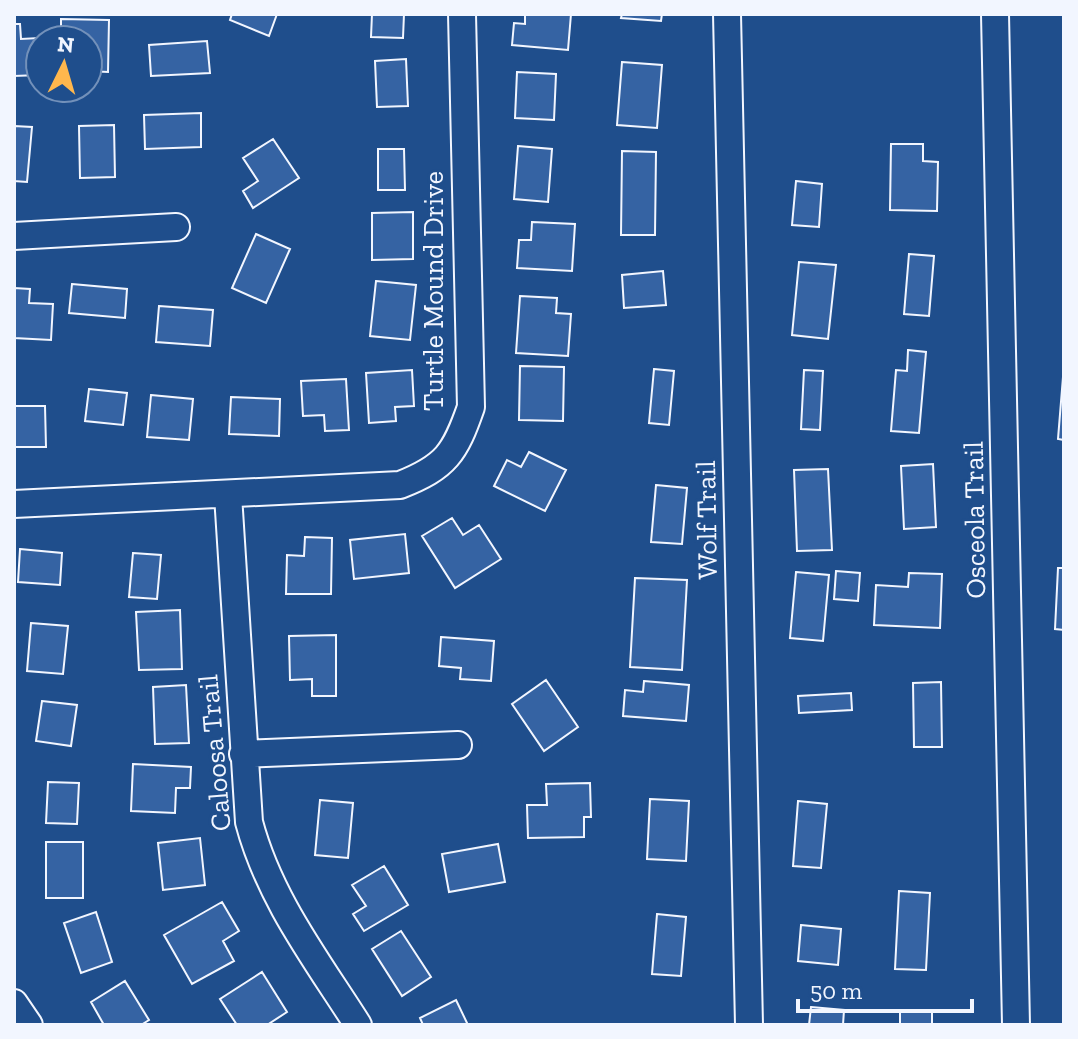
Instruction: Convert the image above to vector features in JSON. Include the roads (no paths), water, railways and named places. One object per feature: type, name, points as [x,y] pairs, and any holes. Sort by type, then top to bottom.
[{"type":"street","name":"Turtle Mound Drive","points":[[14,504],[400,485],[431,473],[457,447],[471,407],[462,14]]},
{"type":"street","name":"Wolf Trail","points":[[727,14],[749,1025]]},
{"type":"street","name":"Osceola Trail","points":[[995,14],[1016,1025]]},
{"type":"street","points":[[14,236],[176,227]]},
{"type":"street","name":"Caloosa Trail","points":[[228,495],[249,822],[260,863],[280,904],[358,1025]]},
{"type":"street","points":[[243,754],[458,745]]},
{"type":"street","points":[[14,1003],[29,1025]]}]
